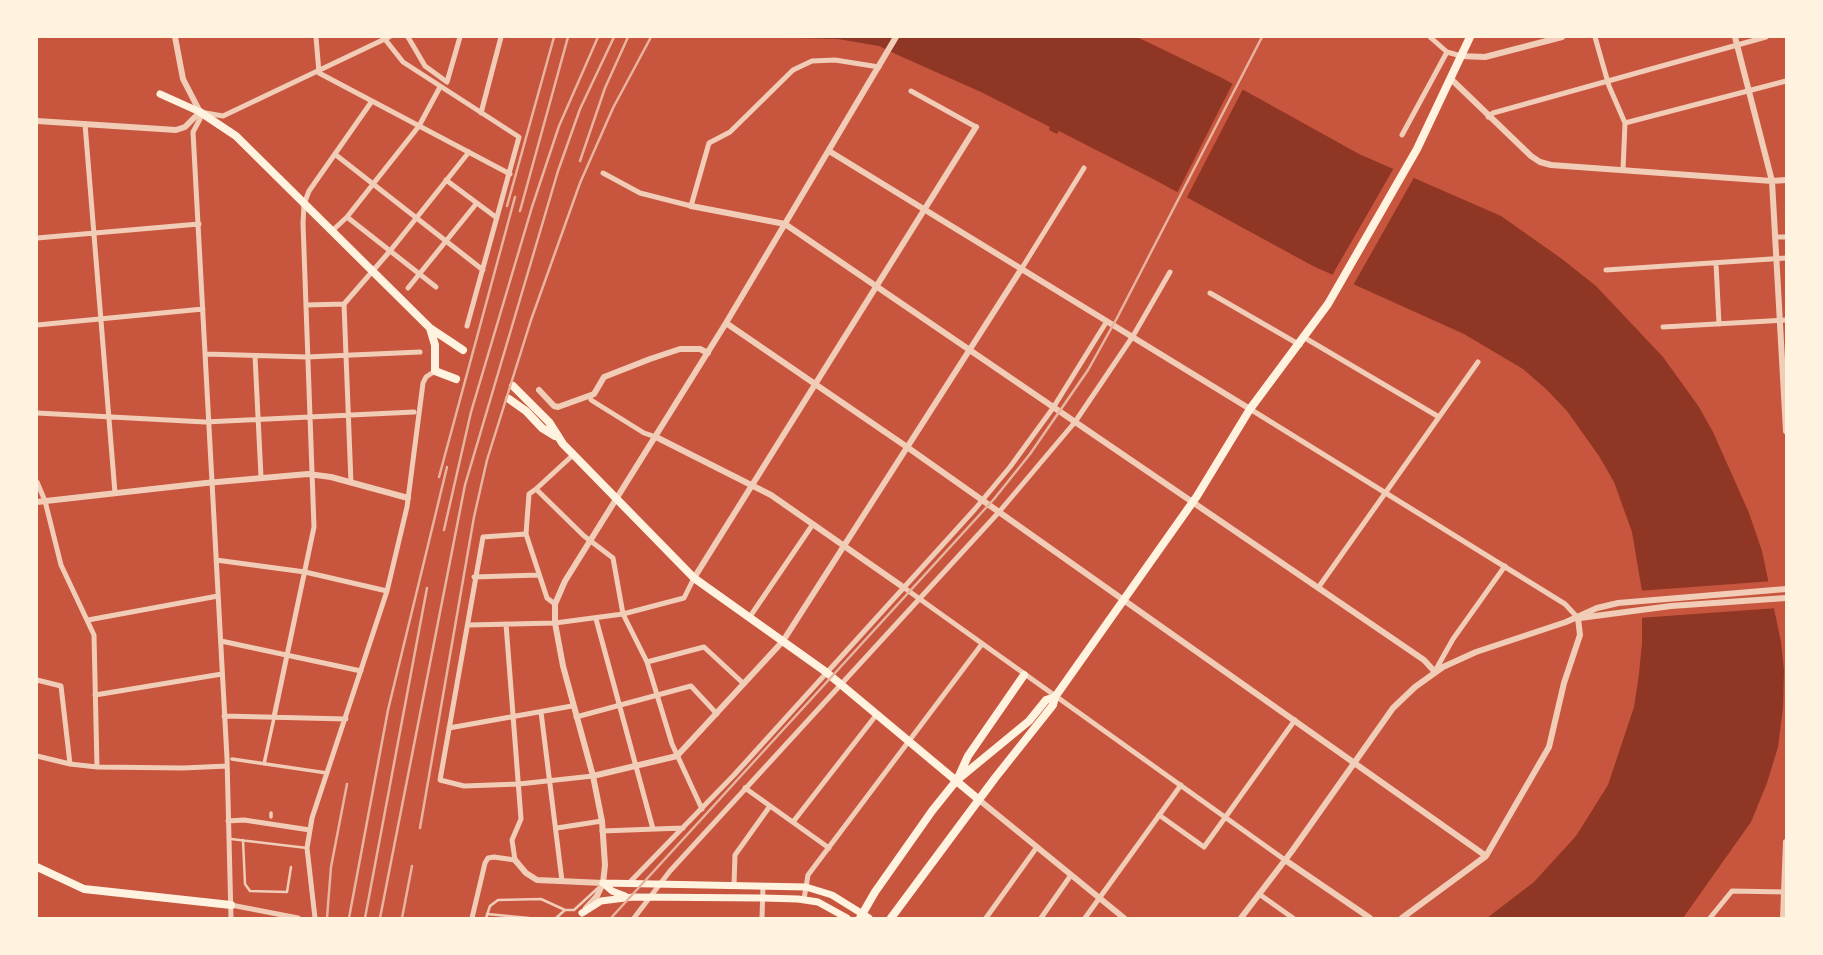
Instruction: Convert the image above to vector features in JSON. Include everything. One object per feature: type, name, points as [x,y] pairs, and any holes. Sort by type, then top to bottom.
[{"type":"main road","points":[[891,918],[978,799],[1053,705],[1055,697],[1193,502],[1251,409],[1328,304],[1417,149],[1470,37]]},
{"type":"main road","points":[[160,94],[200,112],[236,136],[430,328],[463,350]]},
{"type":"main road","points":[[430,328],[435,345],[435,371],[456,379]]},
{"type":"main road","points":[[513,386],[549,422],[557,437],[573,454],[694,578],[826,672],[978,799]]},
{"type":"main road","points":[[509,399],[526,411],[542,428],[557,437]]},
{"type":"main road","points":[[956,781],[968,756],[1024,675]]},
{"type":"main road","points":[[603,883],[806,887],[825,891],[864,917],[932,811],[956,781],[1029,721],[1046,700],[1055,697]]},
{"type":"main road","points":[[37,867],[84,889],[231,905]]},
{"type":"main road","points":[[603,883],[612,891],[633,897]]},
{"type":"main road","points":[[580,915],[601,901],[633,897],[763,898],[818,902],[847,918]]},
{"type":"street","points":[[175,37],[183,79],[200,112],[200,119],[193,132],[193,141],[227,766],[231,918]]},
{"type":"street","points":[[316,37],[319,71]]},
{"type":"street","points":[[200,112],[223,116],[385,37],[403,62],[519,137],[467,326]]},
{"type":"street","points":[[408,37],[425,66],[447,82],[460,37]]},
{"type":"street","points":[[481,113],[501,37]]},
{"type":"street","points":[[580,915],[597,896],[603,883],[605,865],[593,776],[572,706],[555,623],[555,604],[565,581],[726,323],[896,37]]},
{"type":"street","points":[[1430,37],[1447,52],[1461,56],[1485,57],[1562,37]]},
{"type":"street","points":[[1595,37],[1625,123],[1623,170]]},
{"type":"street","points":[[1735,37],[1772,181],[1783,320],[1786,431]]},
{"type":"street","points":[[1489,117],[1493,113],[1766,37]]},
{"type":"street","points":[[1402,135],[1447,52]]},
{"type":"street","points":[[691,206],[709,144],[730,132],[793,70],[812,61],[880,64]]},
{"type":"street","points":[[319,71],[510,174]]},
{"type":"street","points":[[1451,79],[1540,162],[1786,180]]},
{"type":"street","points":[[1625,123],[1786,81]]},
{"type":"street","points":[[332,231],[347,217],[419,126],[440,87]]},
{"type":"street","points":[[469,625],[596,619],[684,598],[976,127],[911,91]]},
{"type":"street","points":[[264,764],[314,527],[304,204],[309,191],[372,101]]},
{"type":"street","points":[[37,121],[176,130],[185,127],[200,112]]},
{"type":"street","points":[[85,124],[115,493]]},
{"type":"street","points":[[829,151],[1505,566],[1565,604],[1578,618],[1580,635],[1564,683],[1549,747],[1486,856],[1402,918]]},
{"type":"street","points":[[351,483],[344,304],[469,152]]},
{"type":"street","points":[[335,155],[483,270]]},
{"type":"street","points":[[526,534],[483,537],[440,780],[464,786],[550,781],[593,776],[677,756],[783,641],[1084,168]]},
{"type":"street","points":[[603,173],[640,193],[785,225],[1424,660],[1435,672]]},
{"type":"street","points":[[446,180],[497,218]]},
{"type":"street","points":[[408,288],[476,204]]},
{"type":"street","points":[[347,217],[436,287]]},
{"type":"street","points":[[37,238],[199,224]]},
{"type":"street","points":[[1775,237],[1786,237]]},
{"type":"street","points":[[1606,270],[1786,258]]},
{"type":"street","points":[[1716,263],[1719,324]]},
{"type":"street","points":[[634,918],[746,787],[999,512],[1075,422],[1133,337],[1170,272]]},
{"type":"street","points":[[1210,293],[1439,417]]},
{"type":"street","points":[[306,305],[344,304]]},
{"type":"street","points":[[37,324],[203,309]]},
{"type":"street","points":[[1663,327],[1783,320]]},
{"type":"street","points":[[629,883],[734,775],[983,500],[1053,408],[1107,321]]},
{"type":"street","points":[[726,323],[983,500],[1486,856]]},
{"type":"street","points":[[539,390],[556,407],[597,393],[604,377],[631,365],[680,349],[708,352]]},
{"type":"street","points":[[205,354],[307,358],[420,352]]},
{"type":"street","points":[[255,356],[261,477]]},
{"type":"street","points":[[1318,588],[1478,362]]},
{"type":"street","points":[[315,918],[307,848],[310,830],[317,801],[387,591],[408,498],[423,383],[426,377],[435,371]]},
{"type":"street","points":[[590,396],[592,400],[644,433],[771,495],[1370,918]]},
{"type":"street","points":[[37,413],[209,421],[414,412]]},
{"type":"street","points":[[555,604],[547,598],[526,534],[530,494],[573,454]]},
{"type":"street","points":[[41,501],[261,477],[313,474],[408,498]]},
{"type":"street","points":[[37,482],[61,564],[94,635],[97,767]]},
{"type":"street","points":[[536,489],[590,541],[613,558],[623,614],[647,662],[677,756],[702,809]]},
{"type":"street","points":[[749,618],[813,524]]},
{"type":"street","points":[[216,560],[305,572],[387,591]]},
{"type":"street","points":[[1435,672],[1453,639],[1505,566]]},
{"type":"street","points":[[474,577],[539,575]]},
{"type":"street","points":[[1244,917],[1393,708],[1435,672],[1469,655],[1578,618],[1597,608],[1634,601],[1783,590]]},
{"type":"street","points":[[88,621],[218,596]]},
{"type":"street","points":[[1578,618],[1784,598]]},
{"type":"street","points":[[596,619],[653,829]]},
{"type":"street","points":[[506,624],[521,819],[512,840],[515,860],[526,873],[537,880],[603,883]]},
{"type":"street","points":[[220,641],[361,671]]},
{"type":"street","points":[[804,899],[808,875],[982,643]]},
{"type":"street","points":[[647,662],[704,647],[744,684]]},
{"type":"street","points":[[95,695],[222,674]]},
{"type":"street","points":[[37,680],[61,686],[70,764]]},
{"type":"street","points":[[576,717],[691,686],[717,713]]},
{"type":"street","points":[[449,728],[572,706]]},
{"type":"street","points":[[541,712],[562,881]]},
{"type":"street","points":[[793,822],[877,714]]},
{"type":"street","points":[[224,716],[346,719]]},
{"type":"street","points":[[1158,815],[1204,847],[1295,720]]},
{"type":"street","points":[[37,757],[97,767],[227,766]]},
{"type":"street","points":[[232,758],[327,773]]},
{"type":"street","points":[[734,775],[770,806],[829,848]]},
{"type":"street","points":[[1086,918],[1181,785]]},
{"type":"street","points":[[978,799],[1124,918]]},
{"type":"street","points":[[734,885],[735,855],[770,806]]},
{"type":"street","points":[[228,821],[244,820],[310,830]]},
{"type":"street","points":[[557,828],[601,821]]},
{"type":"street","points":[[602,831],[683,828]]},
{"type":"street","points":[[1783,918],[1786,842]]},
{"type":"street","points":[[986,918],[1037,847]]},
{"type":"street","points":[[472,918],[488,858],[515,860]]},
{"type":"street","points":[[1041,918],[1071,875]]},
{"type":"street","points":[[762,918],[763,886]]},
{"type":"street","points":[[1710,918],[1732,891],[1785,892]]},
{"type":"street","points":[[1259,894],[1293,918]]},
{"type":"street","points":[[231,905],[298,918]]},
{"type":"lane","points":[[229,838],[307,848]]},
{"type":"lane","points":[[243,840],[245,884],[250,891],[287,892],[291,867]]},
{"type":"lane","points":[[529,918],[487,916],[493,902],[503,899],[541,899],[565,910],[575,910],[603,883]]},
{"type":"lane","points":[[556,918],[565,910]]},
{"type":"shaded area","points":[[750,37],[1137,37],[1222,78],[1359,154],[1501,216],[1596,286],[1663,357],[1699,407],[1713,432],[1749,513],[1762,551],[1781,642],[1784,671],[1783,707],[1778,747],[1767,783],[1751,822],[1683,918],[1487,918],[1534,882],[1576,836],[1608,785],[1634,707],[1639,674],[1642,591],[1632,532],[1614,482],[1599,456],[1567,411],[1547,390],[1523,369],[1464,334],[1313,266],[1059,131],[1057,134],[1049,130],[1050,127],[981,92],[879,46],[838,39]]},
{"type":"pier","points":[[1234,81],[1244,87],[1185,201],[1176,195]]},
{"type":"pier","points":[[1395,166],[1416,174],[1351,289],[1330,279]]},
{"type":"pier","points":[[1773,581],[1778,608],[1639,618],[1638,591]]},
{"type":"railway","points":[[507,206],[554,37]]},
{"type":"railway","points":[[520,211],[568,37]]},
{"type":"railway","points":[[444,530],[471,412],[532,207],[559,126],[598,37]]},
{"type":"railway","points":[[380,918],[465,485],[558,171],[580,109],[614,37]]},
{"type":"railway","points":[[580,161],[605,88],[628,37]]},
{"type":"railway","points":[[420,828],[474,517],[487,460],[531,320],[580,183],[613,108],[651,37]]},
{"type":"railway","points":[[611,918],[994,499],[1030,454],[1088,370],[1117,318],[1262,37]]},
{"type":"railway","points":[[439,477],[515,197]]},
{"type":"railway","points":[[349,918],[388,710],[447,467]]},
{"type":"railway","points":[[365,918],[427,588]]},
{"type":"railway","points":[[327,918],[331,867],[347,784]]},
{"type":"railway","points":[[402,918],[412,866]]}]
